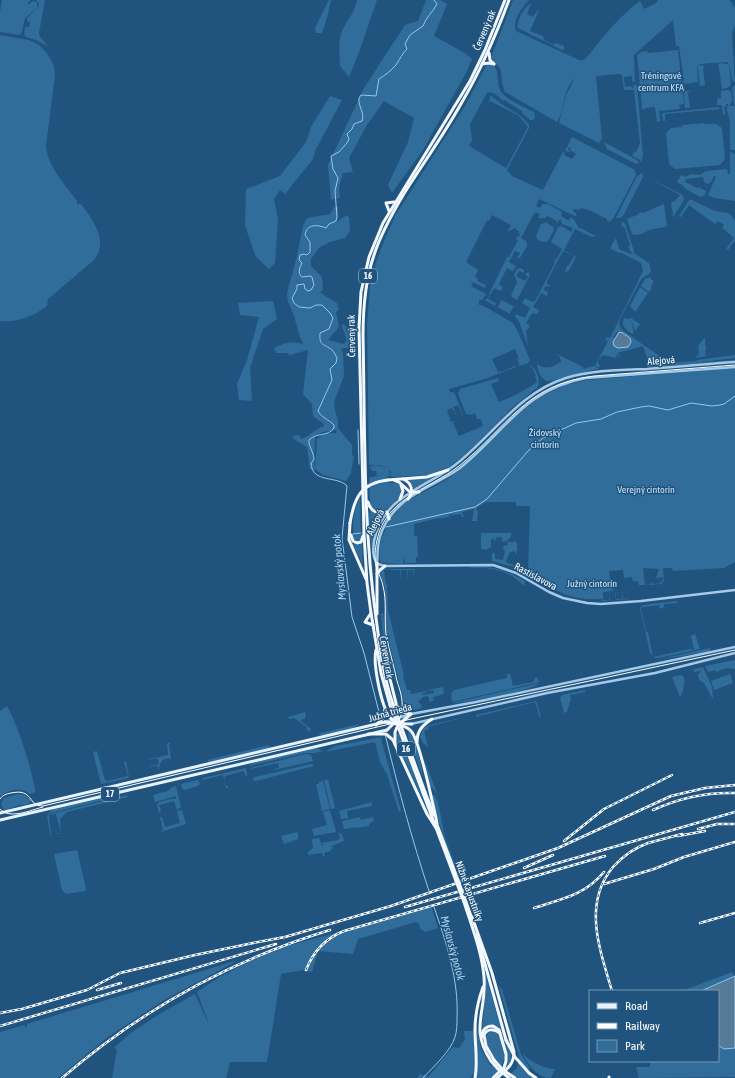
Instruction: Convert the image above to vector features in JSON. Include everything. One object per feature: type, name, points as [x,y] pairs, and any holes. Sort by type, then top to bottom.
[{"type":"highway","name":"Červený rak","points":[[392,704],[384,672],[379,638],[371,613],[367,583],[364,534],[359,310],[362,286],[369,257],[389,211],[470,81],[485,50],[505,0]]},
{"type":"highway","name":"Červený rak","points":[[392,704],[381,673],[377,648],[368,548],[363,312],[364,293],[378,242],[390,218],[462,103],[488,51],[509,0]]},
{"type":"highway","points":[[482,64],[494,64],[490,60],[488,51]]},
{"type":"highway","points":[[389,211],[386,203],[394,202]]},
{"type":"highway","points":[[367,583],[349,540],[349,528],[354,505],[362,490],[375,482],[401,478],[427,477],[448,470]]},
{"type":"highway","points":[[401,478],[410,483],[411,492],[408,499]]},
{"type":"highway","points":[[394,480],[411,492],[419,492]]},
{"type":"highway","points":[[400,483],[403,491],[400,499]]},
{"type":"highway","points":[[367,496],[372,510],[378,513],[387,512],[389,519]]},
{"type":"highway","points":[[349,528],[352,540],[356,543],[361,542],[364,534]]},
{"type":"highway","points":[[371,613],[365,622],[375,625],[377,563]]},
{"type":"highway","points":[[377,576],[380,570],[385,566]]},
{"type":"highway","points":[[379,638],[397,706],[394,720],[387,730]]},
{"type":"highway","points":[[377,648],[375,663],[385,709],[398,725],[403,726],[412,732],[418,747],[437,823]]},
{"type":"highway","name":"Nižné Kapustníky","points":[[392,704],[436,828],[452,867]]},
{"type":"highway","points":[[397,706],[402,712],[411,714]]},
{"type":"highway","points":[[378,724],[383,718],[385,709]]},
{"type":"highway","points":[[395,744],[398,725],[411,714]]},
{"type":"highway","points":[[418,747],[417,737],[419,731],[422,726],[432,719]]},
{"type":"highway","points":[[385,722],[394,720]]},
{"type":"highway","points":[[398,725],[412,724]]},
{"type":"highway","points":[[368,734],[381,733],[391,738],[427,814],[436,828]]},
{"type":"highway","name":"Nižné Kapustníky","points":[[424,792],[472,917],[506,1040],[515,1057],[529,1073],[536,1078]]},
{"type":"highway","name":"Nižné Kapustníky","points":[[465,902],[478,948],[484,983]]},
{"type":"highway","points":[[472,917],[492,972],[513,1048],[514,1058],[512,1063],[497,1078]]},
{"type":"highway","points":[[475,1078],[475,1024],[479,998],[484,983]]},
{"type":"highway","name":"16","points":[[484,983],[484,998],[479,1024],[482,1042],[485,1051],[493,1060],[498,1069],[509,1078]]},
{"type":"highway","points":[[482,1042],[481,1035],[486,1027],[495,1027],[499,1030],[506,1056],[501,1074]]},
{"type":"highway","points":[[500,1033],[494,1030],[486,1032],[484,1035],[486,1046],[493,1060],[503,1070],[515,1078]]},
{"type":"highway","points":[[493,1078],[504,1067]]},
{"type":"main road","name":"Južná trieda","points":[[0,813],[385,722]]},
{"type":"main road","name":"Južná trieda","points":[[381,733],[387,730]]},
{"type":"main road","name":"Južná trieda","points":[[0,820],[368,734]]},
{"type":"street","name":"Alejová","points":[[377,563],[373,556],[374,541],[380,524],[387,512],[400,499],[448,470],[467,455],[526,399],[545,387],[562,379],[580,375],[620,370],[735,362]]},
{"type":"street","name":"Alejová","points":[[377,563],[380,537],[395,510],[408,499],[439,482],[461,467],[527,404],[558,386],[586,378],[735,367]]},
{"type":"street","name":"Rastislavova","points":[[377,563],[385,566],[493,565],[516,573],[549,592],[563,598],[587,604],[641,601],[735,590]]},
{"type":"street","name":"Južná trieda","points":[[394,720],[411,714],[480,701],[735,647]]},
{"type":"street","name":"Južná trieda","points":[[403,726],[547,693],[655,673],[735,654]]},
{"type":"street","name":"Južná trieda","points":[[387,730],[398,725]]},
{"type":"green space","points":[[2,0],[31,0],[28,2],[28,5],[33,1],[37,2],[37,8],[25,18],[20,35],[0,32],[0,12]]},
{"type":"green space","points":[[36,0],[45,0],[39,33],[40,37],[49,47],[36,40],[26,37],[24,34],[25,27],[29,27],[30,22],[27,21],[27,18],[38,7],[39,3]]},
{"type":"green space","points":[[329,0],[331,0],[322,33],[316,33],[315,28]]},
{"type":"green space","points":[[357,0],[377,0],[349,77],[340,66],[339,50],[341,34],[356,5]]},
{"type":"green space","points":[[426,0],[440,0],[447,4],[434,36],[465,53],[472,59],[467,71],[423,150],[392,193],[388,185],[408,142],[414,118],[384,101],[367,125],[349,158],[353,172],[343,173],[339,187],[340,198],[331,200],[328,165],[364,88],[405,25],[418,21]]},
{"type":"green space","points":[[513,0],[529,0],[523,6],[515,23],[516,31],[579,60],[584,60],[612,27],[640,1],[644,9],[656,3],[658,0],[730,0],[735,8],[735,25],[732,34],[735,81],[733,82],[730,67],[727,62],[700,64],[697,67],[698,82],[684,84],[685,91],[693,91],[688,92],[690,108],[685,108],[683,81],[684,80],[679,46],[676,46],[673,20],[634,55],[635,82],[632,81],[632,76],[624,77],[625,87],[631,86],[632,89],[634,84],[637,86],[643,156],[641,162],[639,159],[632,156],[634,152],[636,152],[640,143],[634,90],[624,90],[622,75],[596,76],[602,138],[599,143],[559,123],[562,111],[557,122],[505,92],[502,83],[501,70],[491,57]],"holes":[[[575,78],[566,95],[562,111],[566,94],[571,83]]]},
{"type":"green space","points":[[531,3],[527,14],[533,17],[539,10],[530,31],[543,36],[544,40],[554,45],[555,43],[564,46],[564,49],[562,50],[518,28],[518,21],[526,7]]},
{"type":"green space","points":[[0,35],[29,40],[39,45],[47,53],[54,66],[55,75],[46,145],[47,153],[57,174],[77,201],[77,204],[81,204],[90,217],[98,231],[100,238],[98,253],[94,260],[48,299],[47,306],[25,318],[13,321],[0,321]]},
{"type":"green space","name":"Tréningové centrum KFA","points":[[678,50],[684,104],[679,105],[680,109],[660,111],[659,107],[660,121],[657,122],[655,107],[645,108],[644,110],[642,109],[637,55],[641,52],[647,51],[648,53]]},
{"type":"green space","points":[[719,63],[727,64],[729,66],[731,85],[727,88],[722,89],[718,66]]},
{"type":"green space","points":[[487,64],[496,68],[499,87],[504,95],[534,112],[535,117],[533,120],[530,120],[522,113],[522,111],[504,100],[503,101],[496,94],[487,93],[470,124],[472,140],[469,146],[506,168],[528,127],[519,116],[488,100],[491,99],[489,97],[491,96],[521,116],[529,125],[529,128],[507,170],[512,176],[543,190],[563,152],[565,153],[564,155],[572,159],[576,154],[570,150],[571,148],[569,147],[568,149],[571,152],[565,151],[572,137],[635,170],[636,175],[610,222],[589,210],[581,208],[579,210],[573,210],[577,215],[575,216],[539,199],[536,206],[540,208],[542,204],[548,204],[562,212],[561,216],[569,221],[571,217],[578,227],[596,236],[592,237],[575,229],[564,250],[576,257],[569,270],[565,272],[574,256],[563,251],[547,281],[547,284],[551,287],[545,286],[544,290],[548,292],[547,296],[541,293],[533,307],[539,310],[537,314],[532,313],[526,323],[530,326],[526,331],[528,346],[519,322],[515,316],[516,314],[525,318],[530,308],[522,303],[525,298],[532,302],[535,301],[562,249],[551,242],[558,227],[562,226],[571,232],[573,228],[562,224],[560,219],[556,224],[557,221],[547,216],[546,218],[538,218],[540,214],[535,212],[521,238],[527,242],[527,246],[520,258],[517,258],[520,253],[515,251],[509,262],[516,266],[514,270],[512,271],[507,268],[499,284],[503,288],[501,291],[494,288],[488,299],[495,303],[496,302],[495,306],[485,300],[490,295],[489,294],[507,257],[509,257],[518,240],[515,239],[520,235],[515,228],[509,231],[507,230],[511,225],[492,215],[489,221],[487,220],[466,262],[478,270],[475,277],[478,279],[477,281],[486,285],[485,288],[473,282],[471,286],[486,294],[483,299],[479,301],[479,305],[482,305],[513,323],[530,360],[528,363],[519,366],[517,359],[519,359],[515,349],[492,359],[498,372],[513,367],[514,365],[516,367],[488,378],[449,389],[450,392],[455,394],[463,415],[460,415],[462,414],[458,405],[453,407],[457,417],[452,408],[447,410],[451,422],[455,421],[453,423],[459,436],[483,426],[481,419],[477,419],[475,413],[470,415],[466,414],[458,394],[460,389],[498,378],[499,381],[491,384],[499,402],[519,393],[537,382],[532,367],[537,374],[539,381],[538,387],[514,406],[467,453],[449,467],[430,475],[387,477],[388,483],[398,483],[401,487],[401,492],[396,501],[383,511],[379,512],[372,509],[370,502],[369,479],[372,476],[371,488],[372,477],[377,476],[376,471],[372,471],[370,467],[377,465],[369,464],[367,325],[370,287],[376,263],[395,216],[465,106]]},
{"type":"green space","points":[[702,65],[705,67],[703,69],[705,85],[700,86],[698,66]]},
{"type":"green space","points":[[735,85],[735,150],[730,150],[730,121],[727,110],[728,104],[724,107],[725,115],[723,115],[722,105],[717,105],[717,99],[721,98],[721,91],[728,90],[731,92],[732,101],[729,106],[734,106],[732,88]]},
{"type":"green space","points":[[330,96],[342,100],[315,151],[313,159],[285,194],[280,190],[274,199],[278,220],[275,263],[269,269],[256,257],[245,226],[246,189],[280,176],[306,142],[311,127]]},
{"type":"green space","points":[[718,107],[720,109],[665,114],[665,121],[663,121],[662,113]]},
{"type":"green space","points":[[705,123],[716,124],[722,128],[725,159],[720,165],[675,169],[669,164],[666,133],[671,128],[682,127],[682,125]]},
{"type":"green space","points":[[604,142],[637,160],[639,163],[636,164],[607,149]]},
{"type":"green space","points":[[730,152],[735,154],[735,201],[714,198],[708,195],[716,177],[714,176],[708,184],[704,182],[703,177],[686,179],[685,182],[706,191],[705,195],[700,197],[677,182],[681,175],[685,177],[691,174],[700,175],[706,171],[727,169],[728,174],[730,174]]},
{"type":"green space","points":[[641,173],[643,177],[623,216],[616,218],[636,178]]},
{"type":"green space","points":[[647,177],[683,195],[684,200],[673,218],[673,215],[671,215],[673,214],[671,203],[680,195]]},
{"type":"green space","points":[[689,200],[715,211],[728,213],[732,216],[735,221],[735,240],[728,250],[726,249],[723,253],[734,238],[722,228],[724,225],[718,221],[715,224],[689,205],[681,217],[679,216]]},
{"type":"green space","points":[[664,204],[667,226],[650,230],[639,235],[632,234],[627,219],[639,214],[639,212],[643,213]]},
{"type":"green space","points":[[338,206],[338,218],[336,222],[347,215],[349,218],[350,231],[345,238],[330,242],[320,247],[311,259],[311,266],[322,277],[323,290],[320,292],[337,303],[339,310],[336,312],[339,327],[328,340],[344,344],[347,340],[342,326],[343,324],[349,335],[349,348],[343,348],[341,350],[343,353],[344,376],[334,402],[338,428],[352,445],[352,455],[354,456],[351,473],[346,481],[323,475],[315,469],[317,439],[325,433],[336,433],[337,430],[323,432],[315,436],[314,463],[315,470],[310,469],[307,447],[295,440],[292,436],[299,435],[301,439],[324,426],[324,424],[313,416],[312,404],[303,394],[308,350],[290,355],[287,353],[276,353],[274,348],[288,343],[303,343],[288,302],[287,293],[303,226],[307,218],[330,214],[334,207]]},
{"type":"green space","points":[[546,222],[553,227],[554,230],[548,241],[543,242],[538,240],[536,236],[541,224]]},
{"type":"green space","points":[[622,222],[625,223],[624,225],[625,224],[635,254],[649,263],[651,271],[642,278],[620,319],[619,324],[621,329],[669,363],[669,365],[670,363],[697,361],[735,355],[735,358],[693,363],[735,361],[647,367],[649,363],[643,346],[617,353],[621,358],[616,355],[615,356],[617,358],[603,355],[599,359],[598,364],[600,367],[595,366],[608,341],[605,340],[605,337],[610,338],[643,271],[641,263],[611,249],[611,246],[616,238],[619,249],[633,255],[628,247],[630,246],[625,228],[621,225]],"holes":[[[618,331],[623,332],[631,338],[631,343],[628,347],[614,347],[613,337]]]},
{"type":"green space","points":[[520,268],[524,270],[524,273],[519,271],[516,276],[525,281],[528,277],[525,274],[528,272],[530,275],[517,300],[511,296],[517,282],[514,275],[517,269]]},
{"type":"green space","points":[[651,277],[653,284],[649,292],[641,286],[645,279]]},
{"type":"green space","points":[[640,287],[648,293],[635,312],[630,306]]},
{"type":"green space","points":[[502,299],[513,306],[514,305],[510,314],[498,307]]},
{"type":"green space","points":[[273,301],[277,319],[263,329],[250,368],[252,401],[239,400],[237,384],[247,360],[259,317],[240,315],[238,303]]},
{"type":"green space","points":[[624,318],[631,318],[640,324],[635,331],[631,319],[634,333],[632,334],[627,331],[624,327]]},
{"type":"green space","points":[[705,337],[705,355],[707,356],[695,358],[699,354],[698,346]]},
{"type":"green space","points":[[555,353],[583,367],[583,369],[594,366],[599,368],[547,381],[540,374],[537,364],[549,368],[561,362],[560,357]]},
{"type":"green space","points":[[735,368],[735,562],[724,568],[673,571],[672,568],[663,568],[664,582],[662,582],[662,584],[649,585],[652,582],[653,584],[661,583],[661,581],[663,581],[663,577],[656,578],[659,569],[643,568],[645,585],[639,585],[638,581],[633,582],[632,577],[624,578],[623,570],[609,571],[611,588],[613,588],[613,591],[603,592],[603,600],[609,600],[609,594],[610,600],[616,600],[602,601],[602,599],[584,599],[575,597],[553,589],[537,580],[539,575],[537,570],[535,581],[519,572],[518,570],[532,578],[522,572],[528,574],[530,506],[516,506],[516,502],[486,502],[476,508],[478,512],[477,521],[472,521],[474,509],[462,512],[464,517],[462,517],[461,514],[449,515],[449,517],[414,524],[414,536],[417,536],[418,557],[416,557],[416,563],[405,563],[404,556],[403,564],[380,562],[379,550],[382,537],[390,519],[401,506],[446,480],[462,468],[517,415],[534,401],[548,393],[565,385],[587,380]]},
{"type":"green space","points":[[436,477],[413,489],[411,483],[407,479]]},
{"type":"green space","points":[[360,498],[361,539],[358,542],[354,540],[353,524],[354,513]]},
{"type":"green space","points":[[370,510],[376,514],[383,515],[376,529],[371,548],[369,520]]},
{"type":"green space","points":[[481,533],[512,533],[510,538],[506,541],[502,542],[502,537],[497,537],[494,542],[494,538],[491,540],[491,547],[486,550],[481,549]]},
{"type":"green space","points":[[515,541],[517,543],[517,556],[515,551],[509,553],[506,562],[515,566],[514,567],[492,561],[492,553],[495,553],[495,559],[503,560],[505,551],[503,549],[504,547],[502,546],[508,545],[507,542]]},
{"type":"green space","points":[[352,543],[356,545],[362,544],[363,565]]},
{"type":"green space","points":[[486,567],[504,571],[523,580],[525,582],[524,586],[506,573],[492,569],[469,568]]},
{"type":"green space","points":[[390,569],[384,570],[387,586],[388,611],[407,690],[410,690],[411,694],[427,692],[423,693],[423,695],[434,693],[433,690],[428,690],[443,687],[444,694],[433,697],[434,700],[430,702],[428,696],[423,697],[418,702],[421,704],[422,708],[414,710],[405,707],[387,633],[385,619],[385,588],[380,573],[382,570]]},
{"type":"green space","points":[[390,569],[414,569],[414,579],[413,570],[408,570],[407,582],[407,570],[401,570],[401,582],[400,570]]},
{"type":"green space","points":[[615,593],[616,599],[622,599],[622,593],[623,599],[629,598],[629,599],[616,600]]},
{"type":"green space","points":[[677,601],[677,603],[664,604],[664,607],[660,609],[659,605],[641,608],[653,656],[650,653],[640,608],[643,605]]},
{"type":"green space","points":[[381,613],[383,613],[385,633],[395,681],[392,676],[383,637]]},
{"type":"green space","points":[[695,634],[700,649],[659,658],[654,657],[690,649],[694,650],[691,636]]},
{"type":"green space","points":[[710,648],[710,651],[706,652],[657,660]]},
{"type":"green space","points":[[735,660],[735,669],[726,668],[716,672],[715,670],[708,672],[705,666]]},
{"type":"green space","points":[[703,667],[712,687],[713,698],[704,683],[699,680],[698,674],[701,671],[694,672],[694,670],[690,670]]},
{"type":"green space","points":[[507,674],[510,674],[513,686],[533,682],[535,678],[538,677],[537,681],[539,680],[539,682],[452,702],[451,693],[454,690],[507,678]]},
{"type":"green space","points":[[730,674],[733,683],[714,690],[711,681]]},
{"type":"green space","points":[[681,675],[684,677],[684,682],[683,691],[680,697],[672,677]]},
{"type":"green space","points":[[539,683],[525,690],[512,693],[452,703]]},
{"type":"green space","points":[[585,690],[585,692],[570,695],[571,699],[567,712],[564,713],[560,698],[562,695]]},
{"type":"green space","points":[[536,701],[541,716],[540,718],[535,702],[479,716],[477,718],[476,715]]},
{"type":"green space","points":[[7,706],[24,746],[33,778],[35,792],[30,794],[23,790],[15,790],[7,792],[0,797],[0,711]]},
{"type":"green space","points":[[305,712],[306,718],[300,720],[311,729],[309,732],[306,728],[307,727],[294,718],[289,719],[288,717]]},
{"type":"green space","points":[[472,715],[428,727],[429,729],[424,731],[428,747],[423,743],[420,737],[426,726]]},
{"type":"green space","points":[[359,724],[351,729],[339,733],[326,735],[317,734]]},
{"type":"green space","points":[[409,731],[415,741],[424,780],[409,740]]},
{"type":"green space","points":[[396,734],[399,734],[424,802],[398,746]]},
{"type":"green space","points":[[382,737],[381,739],[401,811],[399,812],[387,774],[380,762],[375,742],[325,752],[335,746]]},
{"type":"green space","points":[[168,743],[170,743],[171,759],[165,759],[162,761],[159,771],[157,765],[150,767],[159,764],[157,758],[149,759],[168,755]]},
{"type":"green space","points":[[269,745],[270,748],[208,762],[208,760],[215,758]]},
{"type":"green space","points":[[312,748],[323,751],[305,753],[249,766],[253,763]]},
{"type":"green space","points":[[279,749],[281,750],[191,770]]},
{"type":"green space","points":[[97,751],[105,780],[108,781],[128,776],[124,762],[126,761],[129,778],[101,784],[93,752]]},
{"type":"green space","points":[[280,752],[167,780],[46,807],[148,784]]},
{"type":"green space","points":[[305,754],[313,755],[311,755],[313,761],[274,770],[273,769],[279,768],[278,763],[250,769],[250,768]]},
{"type":"green space","points":[[424,759],[439,798],[430,786]]},
{"type":"green space","points":[[311,764],[314,766],[256,781],[252,780],[255,777]]},
{"type":"green space","points":[[246,768],[247,776],[243,771],[224,778],[228,788],[226,788],[223,775],[203,780],[203,778]]},
{"type":"green space","points":[[191,770],[147,781],[147,780]]},
{"type":"green space","points":[[198,780],[200,784],[198,786],[184,790],[182,788],[181,784]]},
{"type":"green space","points":[[324,780],[328,780],[335,808],[331,809]]},
{"type":"green space","points":[[323,781],[330,809],[322,811],[316,784]]},
{"type":"green space","points":[[176,786],[181,807],[177,810],[174,801],[159,805],[161,811],[159,813],[157,806],[159,802],[176,799],[176,796],[155,802],[153,795],[168,791],[172,787]]},
{"type":"green space","points":[[18,794],[25,795],[32,801],[26,805],[19,805],[6,810],[3,809],[1,804],[4,798]]},
{"type":"green space","points":[[431,794],[435,796],[438,802],[445,837],[455,865],[454,866],[436,814]]},
{"type":"green space","points":[[111,795],[111,798],[47,814],[55,808]]},
{"type":"green space","points":[[127,795],[128,797],[67,812],[60,819],[61,833],[56,814],[49,815],[51,834],[53,834],[50,835],[47,815]]},
{"type":"green space","points":[[372,802],[372,806],[347,811],[348,818],[341,819],[339,811]]},
{"type":"green space","points":[[182,810],[186,824],[161,832],[163,830],[160,817],[162,817],[165,827],[180,823],[177,811]]},
{"type":"green space","points":[[330,810],[336,832],[314,836],[312,829],[327,825],[323,812]]},
{"type":"green space","points":[[360,817],[361,820],[373,817],[374,821],[369,824],[369,826],[344,829],[342,821]]},
{"type":"green space","points":[[298,832],[298,839],[284,844],[281,836]]},
{"type":"green space","points":[[339,833],[342,834],[344,841],[331,846],[333,848],[331,851],[324,853],[325,856],[323,856],[322,853],[308,855],[308,852],[313,848],[312,839],[319,838],[322,846],[322,843],[338,840],[340,838]]},
{"type":"green space","points":[[77,850],[86,889],[85,891],[66,894],[62,890],[54,854]]},
{"type":"green space","points":[[431,906],[438,928],[425,932],[420,929],[419,924],[416,922],[358,939],[353,954],[318,951],[312,972],[304,970],[281,974],[267,1062],[230,1062],[226,1078],[112,1078],[117,1049],[114,1048],[142,1025],[195,994],[210,1027],[197,992],[221,976],[274,949]]},
{"type":"green space","points":[[235,961],[164,1000],[108,1037],[58,1078],[0,1078],[0,1032],[24,1025],[27,1027],[27,1024]]},
{"type":"green space","points":[[484,968],[504,1040],[509,1039],[511,1047],[512,1054],[506,1068],[507,1054],[500,1029],[493,1025],[486,1026],[482,1030],[486,989]]},
{"type":"green space","points":[[732,972],[734,976],[703,990],[685,990]]},
{"type":"green space","points":[[499,987],[502,989],[521,1054],[526,1062],[525,1064],[527,1063],[530,1068],[526,1073],[534,1078],[506,1078],[517,1068],[519,1057]]},
{"type":"green space","points":[[473,1018],[475,1067],[473,1077],[473,1074],[470,1078],[417,1078],[420,1074],[428,1077],[453,1047],[459,1048],[465,1039],[464,1031],[473,1031]]},
{"type":"green space","points":[[476,1023],[481,1049],[491,1066],[497,1061],[487,1045],[487,1033],[491,1031],[498,1033],[503,1046],[503,1063],[491,1078],[476,1078]]},
{"type":"green space","points":[[719,1046],[724,1049],[735,1048],[735,1077],[639,1078],[636,1067],[650,1067],[650,1062],[719,1062]]},
{"type":"green space","points":[[522,1053],[537,1064],[555,1069],[551,1078],[541,1076],[537,1073],[530,1066]]},
{"type":"shaded area","points":[[619,332],[630,338],[631,342],[628,347],[618,348],[614,346],[613,342]]},
{"type":"shaded area","points":[[735,976],[735,1048],[724,1049],[719,1046],[719,990],[703,990]]},
{"type":"waterway","name":"Myslavský potok","points":[[381,720],[364,653],[352,617],[342,538],[347,486],[343,483],[320,477],[312,470],[311,463],[314,460],[309,445],[309,440],[315,436],[329,433],[334,428],[334,425],[318,411],[332,380],[330,369],[336,363],[337,358],[332,350],[321,343],[320,333],[329,329],[333,318],[322,305],[316,305],[310,308],[299,307],[294,303],[292,298],[297,289],[297,285],[304,284],[305,289],[308,291],[311,290],[314,285],[312,277],[302,277],[299,272],[302,263],[299,260],[300,255],[307,255],[310,252],[310,242],[305,235],[306,231],[308,228],[313,226],[326,228],[329,224],[336,221],[335,191],[338,178],[333,169],[331,156],[339,152],[347,143],[349,139],[347,134],[352,129],[354,124],[362,121],[363,115],[359,104],[359,98],[361,95],[376,96],[379,79],[396,65],[407,49],[405,44],[410,35],[423,26],[437,4],[434,0]]},
{"type":"waterway","points":[[386,527],[475,507],[487,499],[528,451],[543,438],[576,423],[601,419],[617,412],[641,407],[649,406],[668,410],[691,403],[712,406],[720,405],[724,404],[735,396]]},
{"type":"waterway","points":[[358,430],[359,464]]},
{"type":"waterway","points":[[371,531],[375,530]]},
{"type":"waterway","points":[[353,534],[361,533]]},
{"type":"waterway","name":"Myslavský potok","points":[[385,734],[429,891]]},
{"type":"waterway","name":"Myslavský potok","points":[[423,1078],[450,1048],[457,1028],[457,1004],[454,975],[434,907]]},
{"type":"tram line","points":[[395,724],[401,715],[402,701],[386,634],[384,592],[376,566],[375,557],[380,529],[387,516],[408,497],[447,475],[459,466],[476,452],[519,410],[534,398],[551,388],[570,381],[594,376],[735,365]]},
{"type":"tram line","points":[[0,799],[8,794],[18,792],[27,795],[34,803],[43,806],[411,719],[735,650]]},
{"type":"tram line","points":[[0,809],[9,814],[14,814],[43,807]]},
{"type":"railway","points":[[564,841],[604,809],[672,775]]},
{"type":"railway","points":[[0,1013],[22,1009],[87,990],[120,973],[195,955],[285,937],[391,906],[558,848],[671,796],[705,788],[735,785]]},
{"type":"railway","points":[[653,810],[683,799],[704,795],[735,793]]},
{"type":"railway","points":[[405,907],[735,812]]},
{"type":"railway","points":[[698,829],[717,824],[735,824]]},
{"type":"railway","points":[[678,836],[705,831]]},
{"type":"railway","points":[[648,843],[682,834]]},
{"type":"railway","points":[[604,884],[654,869],[684,857],[735,842]]},
{"type":"railway","points":[[612,990],[596,928],[598,896],[604,881],[613,867],[629,853],[648,843]]},
{"type":"railway","points":[[524,868],[553,855]]},
{"type":"railway","points":[[306,970],[312,957],[321,946],[337,934],[344,931],[605,856]]},
{"type":"railway","points":[[534,908],[563,899],[581,891],[597,880],[604,872]]},
{"type":"railway","points":[[700,923],[735,913]]},
{"type":"railway","points":[[62,1078],[123,1031],[188,990],[257,956],[330,930]]},
{"type":"railway","points":[[0,1026],[276,944]]},
{"type":"railway","points":[[97,990],[121,983]]},
{"type":"park label","name":"Židovský cintorín","points":[[545,438]]},
{"type":"park label","name":"Verejný cintorín","points":[[646,489]]},
{"type":"park label","name":"Južný cintorín","points":[[592,583]]}]
